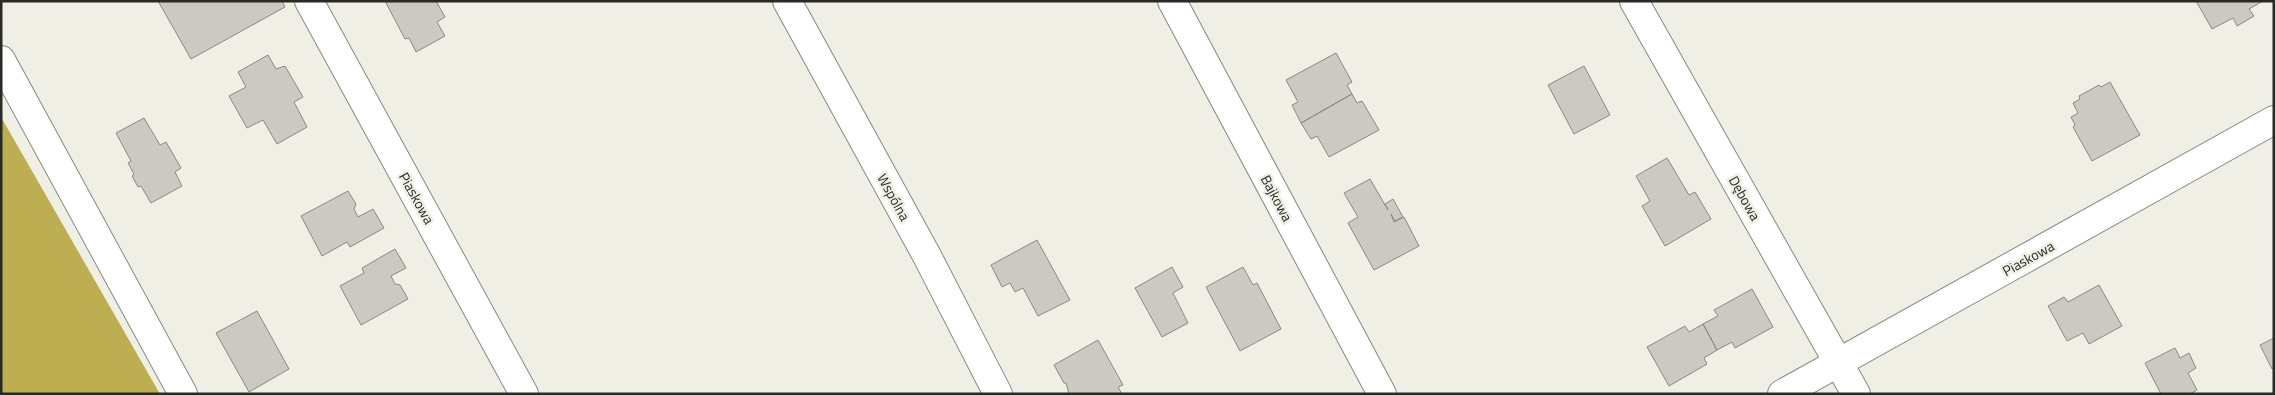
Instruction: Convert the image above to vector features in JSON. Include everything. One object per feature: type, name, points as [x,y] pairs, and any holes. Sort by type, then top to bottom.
[{"type":"street","name":"Piaskowa","points":[[309,1],[524,394]]},
{"type":"street","name":"Wspólna","points":[[788,1],[927,256],[998,394]]},
{"type":"street","name":"Bajkowa","points":[[1172,1],[1382,394]]},
{"type":"street","name":"Dębowa","points":[[1634,1],[1856,394]]},
{"type":"street","points":[[1,60],[183,394]]},
{"type":"street","name":"Piaskowa","points":[[1782,394],[2274,120]]},
{"type":"shaded area","points":[[1,117],[160,394],[1,394]]},
{"type":"building","points":[[158,1],[282,1],[285,7],[191,59]]},
{"type":"building","points":[[385,1],[436,1],[445,17],[437,22],[445,36],[416,52],[409,38],[405,39]]},
{"type":"building","points":[[2196,1],[2263,1],[2249,9],[2254,16],[2237,26],[2233,18],[2212,29]]},
{"type":"building","points":[[1336,53],[1352,82],[1347,85],[1352,94],[1301,123],[1292,105],[1298,102],[1286,80]]},
{"type":"building","points":[[268,55],[276,69],[285,66],[303,97],[294,102],[307,127],[277,144],[263,120],[247,128],[229,96],[246,87],[238,72]]},
{"type":"building","points":[[1584,66],[1610,115],[1574,134],[1548,85]]},
{"type":"building","points":[[2110,82],[2140,135],[2092,161],[2073,127],[2075,125],[2071,117],[2078,113],[2073,103],[2080,99],[2079,96],[2099,85],[2101,87]]},
{"type":"building","points":[[1352,94],[1357,103],[1362,101],[1379,130],[1329,157],[1317,136],[1311,139],[1301,123]]},
{"type":"building","points":[[144,118],[160,145],[166,142],[181,168],[175,172],[182,186],[151,203],[141,186],[138,187],[132,176],[134,174],[128,163],[131,161],[116,133]]},
{"type":"building","points":[[1667,158],[1689,195],[1695,192],[1711,219],[1665,246],[1642,206],[1650,201],[1636,176]]},
{"type":"building","points":[[1370,179],[1388,210],[1385,204],[1393,199],[1403,217],[1395,221],[1391,214],[1394,222],[1404,217],[1419,246],[1374,270],[1348,223],[1358,217],[1344,193]]},
{"type":"building","points":[[348,191],[356,204],[354,209],[358,217],[373,209],[384,228],[350,247],[347,242],[322,256],[301,216]]},
{"type":"building","points":[[1037,240],[1070,300],[1038,316],[1023,288],[1015,292],[1010,283],[1002,287],[991,265]]},
{"type":"building","points":[[395,249],[406,268],[391,276],[395,284],[400,285],[408,299],[361,325],[340,286],[364,273],[362,268]]},
{"type":"building","points":[[1172,267],[1183,287],[1173,293],[1188,323],[1162,337],[1135,288]]},
{"type":"building","points":[[1243,267],[1253,285],[1257,283],[1281,329],[1240,351],[1206,287]]},
{"type":"building","points":[[2099,285],[2122,326],[2089,344],[2083,333],[2067,341],[2048,306],[2064,297],[2068,302]]},
{"type":"building","points":[[1752,289],[1773,327],[1735,348],[1732,342],[1717,350],[1703,324],[1718,316],[1714,310]]},
{"type":"building","points":[[257,311],[289,369],[249,392],[216,333]]},
{"type":"building","points":[[1703,324],[1717,350],[1704,358],[1707,364],[1669,386],[1647,347],[1685,326],[1689,332]]},
{"type":"building","points":[[2274,338],[2274,368],[2272,369],[2260,345]]},
{"type":"building","points":[[1098,340],[1123,385],[1118,387],[1122,394],[1069,394],[1066,383],[1064,383],[1054,365]]},
{"type":"building","points":[[2175,348],[2180,358],[2189,353],[2196,368],[2188,373],[2197,390],[2190,394],[2161,394],[2145,363]]}]
